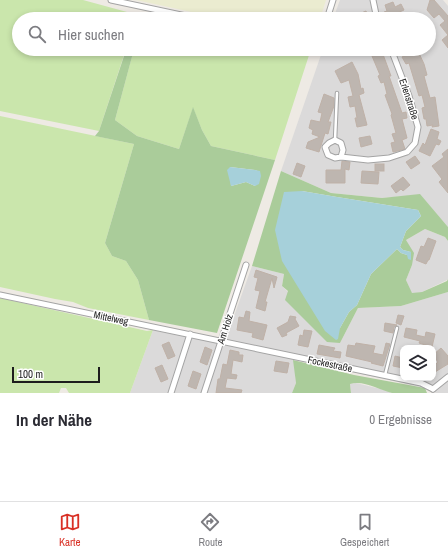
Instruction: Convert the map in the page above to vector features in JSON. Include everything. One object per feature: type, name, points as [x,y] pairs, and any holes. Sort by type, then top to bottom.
[{"type":"street","points":[[111,0],[167,12]]},
{"type":"street","points":[[329,12],[333,0]]},
{"type":"street","points":[[373,0],[376,12]]},
{"type":"street","name":"Erlenstraße","points":[[335,140],[329,143],[326,147],[328,155],[335,158],[341,157],[368,160],[389,158],[407,152],[415,142],[418,127],[409,96],[394,56]]},
{"type":"street","points":[[335,140],[341,144],[343,150],[341,157]]},
{"type":"street","name":"Am Holz","points":[[204,393],[246,265]]},
{"type":"street","name":"Mittelweg","points":[[0,295],[222,340]]},
{"type":"street","points":[[171,393],[190,334]]},
{"type":"street","name":"Fockestraße","points":[[222,340],[421,383],[434,391]]},
{"type":"street","points":[[434,391],[448,377]]},
{"type":"lane","points":[[335,140],[337,93]]},
{"type":"lane","points":[[385,375],[397,328]]},
{"type":"shaded area","points":[[340,0],[443,0],[448,6],[448,227],[420,195],[382,198],[331,193],[281,171],[321,56],[436,56],[436,12],[336,12]]},
{"type":"shaded area","points":[[425,229],[445,237],[448,241],[448,279],[422,292],[412,294],[406,280],[412,265],[406,240]]},
{"type":"shaded area","points":[[252,266],[284,274],[282,286],[340,343],[358,308],[401,306],[448,292],[448,393],[436,393],[425,388],[294,359],[296,383],[292,393],[130,393],[153,330],[224,344]]},
{"type":"shaded area","points":[[356,383],[392,393],[351,393],[350,384]]},
{"type":"green space","points":[[0,0],[83,0],[127,12],[12,12],[12,56],[124,56],[99,131],[0,111]]},
{"type":"green space","points":[[136,0],[326,0],[322,12],[192,12]]},
{"type":"green space","points":[[124,56],[132,56],[115,120],[137,136],[179,149],[193,107],[202,130],[211,146],[275,160],[217,333],[149,320],[138,280],[126,261],[112,256],[105,243],[134,144],[95,136],[99,131]],"holes":[[[230,167],[260,172],[255,186],[246,182],[231,186]]]},
{"type":"green space","points":[[132,56],[309,56],[275,160],[211,146],[202,130],[193,108],[179,149],[137,136],[115,120]]},
{"type":"green space","points":[[0,116],[134,144],[105,243],[112,256],[126,261],[138,280],[149,320],[88,308],[73,302],[0,287]]},
{"type":"green space","points":[[281,171],[331,193],[382,198],[420,194],[448,227],[448,241],[445,237],[425,229],[406,240],[414,253],[412,265],[406,280],[412,293],[422,292],[447,281],[448,279],[448,292],[401,306],[358,308],[340,343],[327,342],[285,300],[288,291],[282,286],[284,274],[252,266]],"holes":[[[302,191],[418,210],[421,216],[406,231],[400,247],[403,250],[411,252],[407,255],[401,253],[397,249],[371,274],[357,305],[349,312],[340,328]]]},
{"type":"green space","points":[[0,298],[147,331],[153,330],[130,393],[69,393],[66,388],[61,388],[59,393],[0,393]]},
{"type":"green space","points":[[293,360],[354,375],[425,388],[427,393],[392,393],[366,384],[355,383],[350,384],[351,393],[292,393],[296,383]]},
{"type":"water","points":[[230,167],[260,171],[261,176],[259,184],[255,186],[246,182],[231,186],[227,170]]},
{"type":"water","points":[[302,191],[418,210],[421,216],[406,231],[400,247],[403,250],[411,252],[411,260],[408,259],[407,255],[401,253],[397,249],[371,274],[357,305],[349,312],[340,328],[338,339],[336,340],[325,331],[282,261],[275,230],[284,192]]},
{"type":"building","points":[[430,0],[434,0],[448,16],[448,35],[440,25],[445,21],[439,14],[436,16],[436,12],[429,12],[427,10]]},
{"type":"building","points":[[393,2],[395,7],[401,4],[404,10],[400,12],[384,12],[387,11],[385,5]]},
{"type":"building","points":[[448,35],[448,48],[442,40]]},
{"type":"building","points":[[372,56],[384,56],[402,113],[406,112],[407,118],[402,119],[407,138],[402,140],[405,149],[393,152],[391,143],[395,142],[392,134],[396,133],[392,114],[385,95],[387,94],[384,82],[381,83],[378,76],[380,75]]},
{"type":"building","points":[[420,56],[427,75],[424,76],[430,98],[435,97],[439,126],[427,126],[422,108],[425,107],[422,95],[419,96],[409,63],[406,64],[402,57]]},
{"type":"building","points":[[352,62],[358,74],[361,89],[363,88],[364,93],[359,95],[367,125],[357,127],[355,106],[350,107],[348,97],[353,96],[349,80],[341,83],[335,71]]},
{"type":"building","points":[[324,94],[334,98],[334,106],[328,122],[331,122],[328,134],[325,133],[319,152],[306,148],[308,142],[320,137],[312,134],[313,130],[309,128],[311,120],[320,122],[322,113],[318,112]]},
{"type":"building","points":[[431,129],[439,132],[437,139],[441,141],[439,145],[436,144],[430,156],[419,151],[423,143],[425,145]]},
{"type":"building","points":[[370,136],[372,144],[361,147],[359,138]]},
{"type":"building","points":[[448,149],[448,193],[439,182],[442,179],[432,166],[444,157],[442,154]]},
{"type":"building","points":[[415,156],[420,163],[411,169],[406,162]]},
{"type":"building","points":[[342,161],[350,162],[349,170],[345,169],[345,183],[326,183],[326,170],[341,170]]},
{"type":"building","points":[[297,163],[305,166],[301,177],[293,174]]},
{"type":"building","points":[[375,164],[384,164],[384,171],[375,171]]},
{"type":"building","points":[[362,171],[379,172],[378,184],[361,183]]},
{"type":"building","points":[[403,177],[410,185],[403,191],[401,189],[396,193],[391,186]]},
{"type":"building","points":[[428,238],[436,241],[426,264],[416,260],[421,246],[424,247]]},
{"type":"building","points":[[256,270],[277,277],[274,288],[272,278],[265,302],[267,302],[265,311],[256,308],[260,291],[255,290],[258,278],[254,277]]},
{"type":"building","points":[[246,311],[250,312],[249,321],[267,325],[263,340],[252,337],[253,333],[237,330],[239,317],[244,318]]},
{"type":"building","points":[[398,315],[404,316],[401,325],[396,323]]},
{"type":"building","points":[[290,316],[296,317],[295,319],[299,326],[282,337],[277,328],[288,322]]},
{"type":"building","points":[[385,323],[397,325],[394,327],[393,333],[384,331]]},
{"type":"building","points":[[406,328],[417,330],[416,335],[425,337],[426,332],[435,334],[432,345],[426,345],[419,343],[420,341],[404,337]]},
{"type":"building","points":[[304,330],[312,331],[308,347],[298,345],[300,335],[303,336]]},
{"type":"building","points":[[169,342],[175,356],[168,359],[162,345]]},
{"type":"building","points":[[356,343],[375,346],[373,353],[383,355],[386,343],[390,344],[383,366],[346,356],[348,345],[355,346]]},
{"type":"building","points":[[319,345],[335,348],[333,351],[341,352],[340,358],[317,354]]},
{"type":"building","points":[[205,347],[212,350],[207,365],[200,362]]},
{"type":"building","points":[[441,348],[448,356],[448,364],[436,371],[436,364],[438,362],[436,359],[436,352]]},
{"type":"building","points":[[230,350],[239,352],[239,355],[243,355],[242,362],[233,360],[231,374],[237,375],[236,379],[227,378],[225,388],[242,390],[241,393],[216,393],[218,379],[220,379],[223,364],[227,365]]},
{"type":"building","points":[[395,356],[400,357],[400,367],[393,366]]},
{"type":"building","points":[[276,361],[289,363],[287,373],[274,371]]},
{"type":"building","points":[[162,365],[168,379],[161,382],[155,368]]},
{"type":"building","points":[[193,371],[201,374],[196,389],[188,386]]}]
